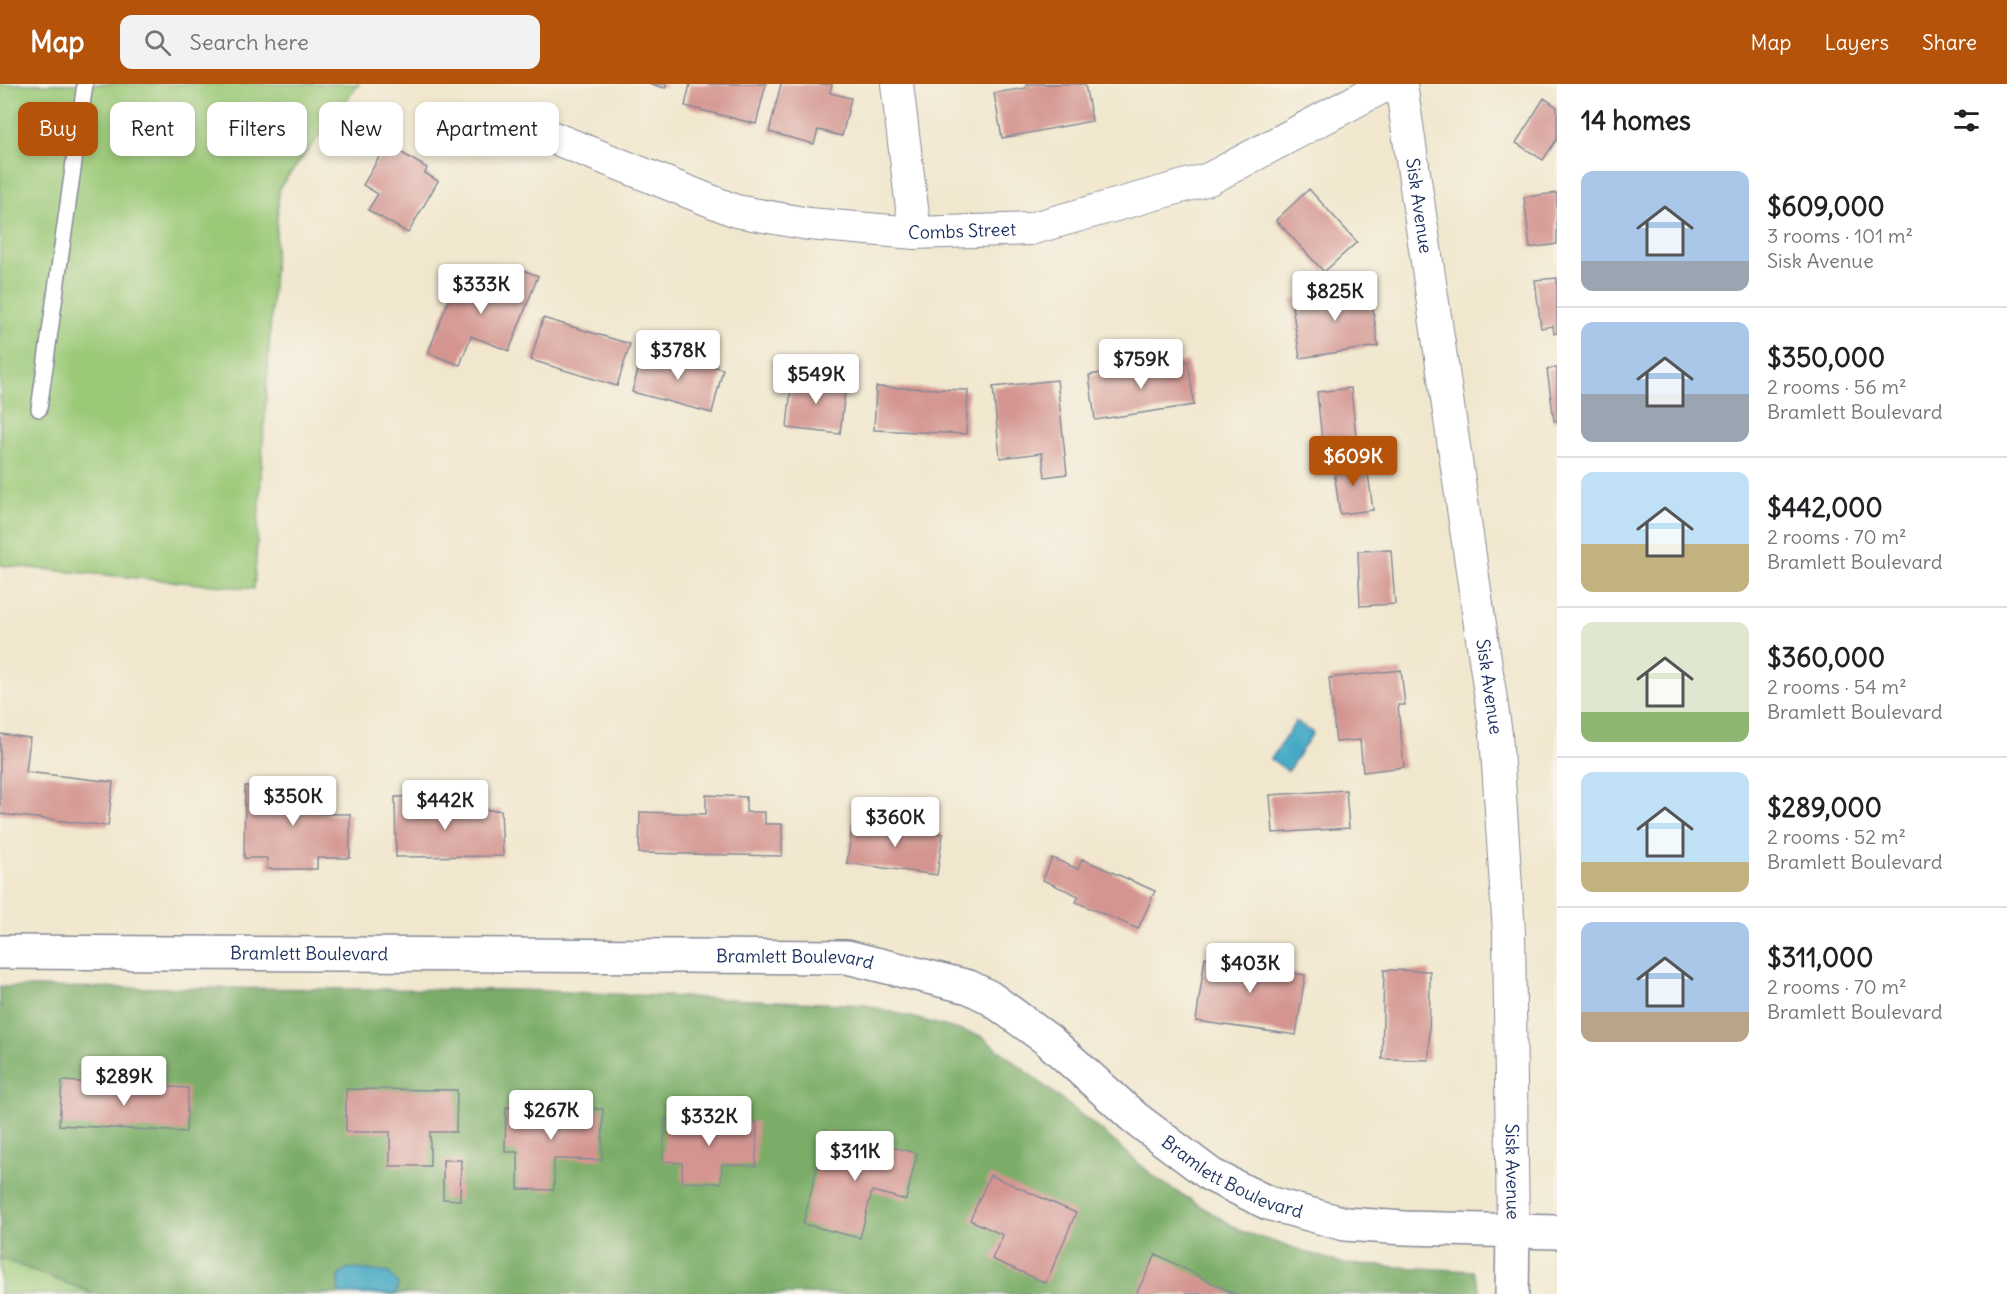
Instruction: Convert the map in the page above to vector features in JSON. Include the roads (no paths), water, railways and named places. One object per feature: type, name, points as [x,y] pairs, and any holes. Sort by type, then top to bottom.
[{"type":"street","points":[[897,84],[915,233]]},
{"type":"street","name":"Combs Street","points":[[559,140],[736,211],[809,224],[915,233],[1030,229],[1209,179],[1388,84]]},
{"type":"street","name":"Sisk Avenue","points":[[1401,84],[1496,734],[1509,933],[1512,1294]]},
{"type":"street","name":"Bramlett Boulevard","points":[[0,952],[847,957],[969,987],[989,997],[1048,1040],[1135,1118],[1211,1175],[1268,1203],[1345,1224],[1557,1232]]},
{"type":"lane","points":[[39,409],[85,84]]},
{"type":"water","points":[[1296,721],[1313,733],[1288,771],[1271,759]]},
{"type":"water","points":[[349,1268],[389,1273],[398,1284],[396,1294],[341,1294],[338,1289],[339,1276]]}]
